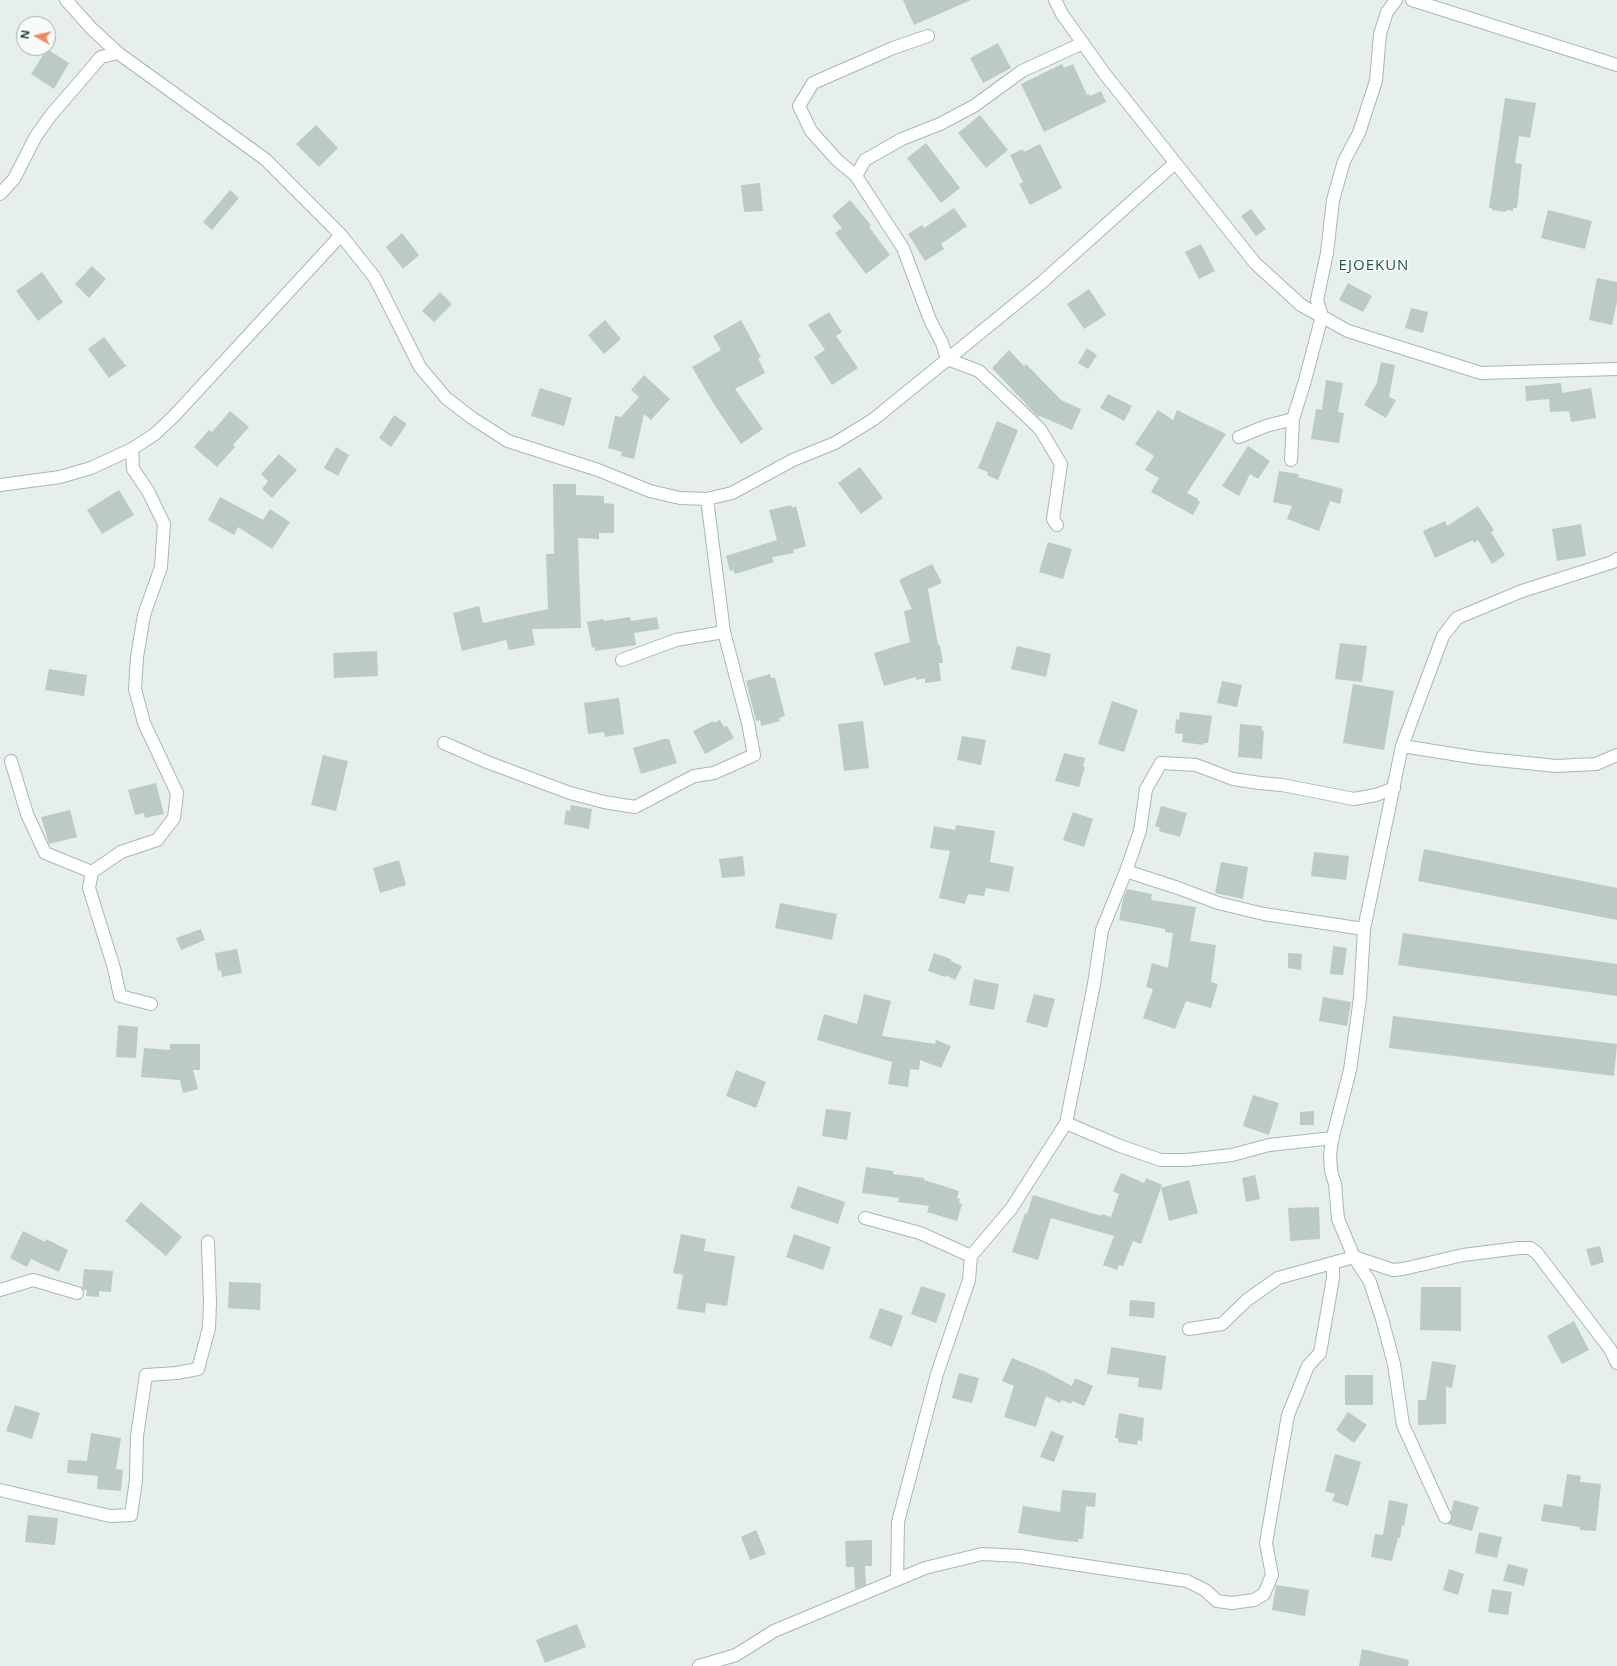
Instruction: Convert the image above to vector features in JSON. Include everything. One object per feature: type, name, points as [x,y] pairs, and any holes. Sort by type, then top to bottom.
[{"type":"street","points":[[66,0],[92,29],[118,53],[265,159],[342,235],[375,278],[420,367],[446,398],[472,418],[508,441],[598,470],[650,491],[680,498],[707,499],[732,493],[793,460],[835,443],[874,418],[1040,284],[1175,163]]},
{"type":"street","points":[[1055,0],[1062,14],[1083,43],[1175,163],[1255,263],[1301,305],[1348,331],[1481,373],[1617,369]]},
{"type":"street","points":[[1291,460],[1293,419],[1322,316],[1317,300],[1327,253],[1334,200],[1344,161],[1359,133],[1376,81],[1380,34],[1388,12],[1396,0]]},
{"type":"street","points":[[1412,0],[1617,66]]},
{"type":"street","points":[[928,36],[893,48],[813,83],[799,106],[812,131],[836,160],[856,176],[903,248],[930,320],[942,343],[947,359]]},
{"type":"street","points":[[856,176],[865,160],[902,139],[940,124],[974,106],[1022,71],[1083,43]]},
{"type":"street","points":[[0,194],[14,178],[36,136],[51,115],[101,57],[118,53]]},
{"type":"street","points":[[0,485],[60,477],[91,468],[132,449],[155,434],[174,416],[342,235]]},
{"type":"street","points":[[947,359],[979,371],[1040,429],[1061,464],[1053,518],[1057,525]]},
{"type":"street","points":[[1239,437],[1266,426],[1293,419]]},
{"type":"street","points":[[132,449],[133,469],[148,491],[164,524],[161,567],[144,616],[135,689],[144,723],[177,793],[174,818],[157,840],[121,852],[92,872],[89,888],[114,968],[120,996],[151,1004]]},
{"type":"street","points":[[444,743],[487,762],[570,794],[635,807],[694,776],[714,772],[754,755],[748,723],[724,632],[707,499]]},
{"type":"street","points":[[1445,1517],[1403,1425],[1394,1364],[1382,1319],[1370,1282],[1354,1257],[1338,1219],[1335,1184],[1331,1171],[1330,1154],[1350,1070],[1360,998],[1364,929],[1402,746],[1443,636],[1457,618],[1522,591],[1613,562],[1617,559]]},
{"type":"street","points":[[622,660],[676,640],[724,632]]},
{"type":"street","points":[[1402,746],[1478,758],[1556,766],[1596,764],[1617,755]]},
{"type":"street","points":[[11,761],[27,814],[45,853],[92,872]]},
{"type":"street","points":[[897,1580],[898,1522],[937,1374],[969,1280],[971,1256],[1011,1209],[1066,1123],[1094,984],[1102,930],[1126,871],[1140,831],[1146,789],[1161,763],[1196,765],[1233,779],[1260,783],[1282,784],[1354,799],[1394,788]]},
{"type":"street","points":[[1126,871],[1218,903],[1264,914],[1364,929]]},
{"type":"street","points":[[1066,1123],[1120,1146],[1161,1160],[1186,1160],[1232,1155],[1269,1145],[1333,1138]]},
{"type":"street","points":[[865,1218],[920,1233],[971,1256]]},
{"type":"street","points":[[0,1492],[110,1516],[131,1515],[136,1480],[137,1436],[146,1375],[177,1373],[198,1369],[209,1328],[210,1304],[208,1242]]},
{"type":"street","points":[[1189,1329],[1222,1324],[1247,1300],[1278,1278],[1354,1257],[1393,1270],[1463,1255],[1530,1248],[1537,1253],[1610,1349],[1617,1363]]},
{"type":"street","points":[[699,1666],[736,1655],[774,1631],[925,1568],[982,1554],[1020,1556],[1187,1581],[1205,1590],[1217,1601],[1232,1603],[1254,1600],[1264,1594],[1272,1575],[1266,1543],[1288,1415],[1308,1366],[1320,1354],[1333,1278],[1333,1263]]},
{"type":"street","points":[[0,1290],[33,1280],[77,1293]]},
{"type":"building","points":[[903,0],[971,0],[914,25]]},
{"type":"building","points":[[998,43],[1011,68],[983,83],[970,58]]},
{"type":"building","points":[[56,55],[69,63],[54,89],[31,74],[43,56],[56,56]]},
{"type":"building","points":[[1062,64],[1064,68],[1073,64],[1087,95],[1089,94],[1090,96],[1101,91],[1106,102],[1044,132],[1021,84]]},
{"type":"building","points":[[1505,98],[1536,103],[1530,138],[1519,136],[1515,163],[1522,164],[1517,208],[1513,208],[1513,211],[1507,210],[1506,212],[1492,210],[1492,208],[1489,208]]},
{"type":"building","points":[[980,115],[1008,150],[986,168],[958,133]]},
{"type":"building","points":[[316,125],[338,148],[319,167],[296,144]]},
{"type":"building","points":[[926,143],[960,188],[941,203],[907,158]]},
{"type":"building","points":[[1040,144],[1062,188],[1030,205],[1019,184],[1023,182],[1010,155],[1023,149],[1024,152]]},
{"type":"building","points":[[760,183],[763,211],[744,212],[741,185]]},
{"type":"building","points":[[230,190],[239,198],[212,230],[203,222]]},
{"type":"building","points":[[850,200],[871,225],[869,227],[890,255],[866,274],[835,233],[842,228],[832,216]]},
{"type":"building","points":[[954,208],[967,226],[941,244],[944,249],[925,261],[908,234],[922,225],[924,228]]},
{"type":"building","points":[[1251,209],[1266,229],[1256,236],[1241,216]]},
{"type":"building","points":[[1548,210],[1592,221],[1585,249],[1541,238]]},
{"type":"building","points":[[402,233],[419,255],[403,269],[386,247]]},
{"type":"building","points":[[1201,244],[1215,271],[1199,279],[1185,252]]},
{"type":"building","points":[[92,266],[106,279],[89,298],[75,284]]},
{"type":"building","points":[[42,272],[63,302],[38,321],[16,291]]},
{"type":"building","points":[[1597,278],[1617,282],[1617,302],[1612,325],[1589,320]]},
{"type":"building","points":[[1348,283],[1372,296],[1363,312],[1339,300]]},
{"type":"building","points":[[1089,289],[1106,315],[1084,329],[1067,304]]},
{"type":"building","points":[[440,292],[452,304],[434,322],[422,311]]},
{"type":"building","points":[[1411,308],[1428,312],[1423,333],[1405,328]]},
{"type":"building","points":[[829,312],[842,332],[836,336],[858,368],[832,385],[814,357],[825,350],[808,325]]},
{"type":"building","points":[[605,320],[621,339],[604,354],[588,335]]},
{"type":"building","points":[[741,320],[761,357],[758,358],[765,373],[735,389],[763,429],[741,444],[715,406],[692,367],[721,350],[713,336]]},
{"type":"building","points":[[104,337],[126,366],[109,378],[88,349]]},
{"type":"building","points":[[1087,348],[1097,355],[1088,369],[1078,363]]},
{"type":"building","points":[[1009,350],[1024,366],[1026,364],[1061,400],[1081,409],[1072,430],[1040,416],[1038,417],[992,368]]},
{"type":"building","points":[[1381,362],[1395,365],[1389,397],[1396,400],[1386,418],[1364,405],[1377,383]]},
{"type":"building","points":[[644,375],[670,399],[651,420],[644,414],[634,459],[621,456],[622,452],[608,448],[615,416],[621,417],[639,397],[631,390]]},
{"type":"building","points":[[1326,380],[1343,383],[1338,412],[1344,413],[1339,443],[1311,439],[1316,409],[1322,410]]},
{"type":"building","points":[[1561,383],[1562,393],[1591,388],[1596,418],[1571,422],[1569,411],[1550,412],[1549,399],[1526,401],[1525,386]]},
{"type":"building","points":[[540,388],[572,398],[564,426],[531,416]]},
{"type":"building","points":[[1108,394],[1132,406],[1124,421],[1100,408]]},
{"type":"building","points":[[1158,410],[1173,420],[1177,410],[1226,434],[1187,493],[1198,499],[1197,500],[1200,502],[1193,515],[1151,492],[1159,478],[1145,470],[1154,456],[1135,444]]},
{"type":"building","points":[[230,411],[249,427],[233,445],[235,447],[217,467],[194,447],[209,430],[212,432]]},
{"type":"building","points":[[394,415],[407,424],[391,447],[379,438]]},
{"type":"building","points":[[997,421],[1018,430],[998,480],[987,475],[988,472],[978,468]]},
{"type":"building","points":[[1248,446],[1270,461],[1258,479],[1250,474],[1239,496],[1222,486]]},
{"type":"building","points":[[336,447],[349,455],[338,476],[324,468]]},
{"type":"building","points":[[279,454],[297,470],[272,498],[262,489],[268,481],[261,474]]},
{"type":"building","points":[[860,467],[883,498],[861,514],[838,483]]},
{"type":"building","points":[[1279,471],[1299,474],[1298,477],[1343,489],[1340,504],[1330,501],[1319,531],[1287,519],[1292,506],[1273,502]]},
{"type":"building","points":[[553,484],[576,484],[576,495],[604,496],[604,503],[614,504],[614,533],[599,533],[599,539],[578,538],[581,628],[532,629],[535,645],[509,650],[506,640],[462,651],[453,613],[479,606],[483,623],[548,609],[546,554],[554,554]]},
{"type":"building","points":[[119,490],[134,515],[102,534],[87,510]]},
{"type":"building","points":[[220,497],[263,520],[270,509],[290,522],[272,549],[238,527],[234,535],[208,520]]},
{"type":"building","points":[[791,505],[792,508],[796,506],[806,546],[793,550],[794,553],[772,557],[774,562],[735,574],[733,570],[730,571],[726,556],[777,540],[769,510]]},
{"type":"building","points":[[1478,506],[1494,530],[1491,532],[1505,555],[1492,564],[1478,540],[1474,543],[1473,540],[1435,558],[1423,531],[1445,521],[1447,526]]},
{"type":"building","points":[[1581,524],[1586,556],[1557,561],[1552,529]]},
{"type":"building","points":[[1048,542],[1072,549],[1063,579],[1039,572]]},
{"type":"building","points":[[932,564],[942,583],[928,589],[938,645],[940,645],[943,663],[939,663],[941,681],[925,683],[925,678],[916,680],[916,677],[884,686],[874,653],[910,642],[904,611],[912,609],[899,580]]},
{"type":"building","points":[[630,617],[631,621],[657,617],[659,629],[634,633],[636,645],[595,651],[595,647],[592,648],[587,622]]},
{"type":"building","points":[[1340,643],[1367,646],[1362,682],[1335,679]]},
{"type":"building","points":[[1017,646],[1051,654],[1046,677],[1011,669]]},
{"type":"building","points":[[377,651],[378,676],[334,678],[333,653]]},
{"type":"building","points":[[49,669],[87,675],[84,696],[45,690]]},
{"type":"building","points":[[770,674],[771,678],[775,678],[785,716],[779,718],[780,721],[761,726],[760,720],[756,721],[746,681]]},
{"type":"building","points":[[1222,681],[1242,685],[1237,707],[1217,703]]},
{"type":"building","points":[[1353,684],[1394,691],[1384,750],[1343,743]]},
{"type":"building","points":[[619,698],[624,734],[605,737],[604,732],[588,734],[584,703]]},
{"type":"building","points":[[1112,701],[1138,710],[1124,752],[1098,744]]},
{"type":"building","points":[[1180,712],[1212,716],[1208,743],[1204,743],[1203,745],[1182,742],[1183,734],[1175,733],[1176,719],[1179,720]]},
{"type":"building","points":[[720,720],[724,727],[727,726],[734,738],[705,754],[693,731],[713,721],[714,723]]},
{"type":"building","points":[[863,721],[869,768],[844,771],[838,724]]},
{"type":"building","points":[[1240,724],[1262,726],[1262,731],[1264,731],[1262,759],[1238,757]]},
{"type":"building","points":[[962,736],[986,740],[981,765],[957,760]]},
{"type":"building","points":[[664,739],[669,739],[677,763],[641,774],[633,748]]},
{"type":"building","points":[[1064,753],[1085,758],[1083,767],[1085,767],[1079,787],[1055,781]]},
{"type":"building","points":[[323,755],[348,761],[336,811],[311,805]]},
{"type":"building","points":[[156,783],[164,814],[145,818],[144,813],[135,815],[128,790]]},
{"type":"building","points":[[571,805],[592,809],[589,829],[564,824],[566,810],[570,811]]},
{"type":"building","points":[[1161,806],[1187,813],[1180,837],[1159,831],[1160,828],[1155,826]]},
{"type":"building","points":[[70,810],[77,837],[49,844],[41,817]]},
{"type":"building","points":[[1073,812],[1093,819],[1084,847],[1063,840]]},
{"type":"building","points":[[956,825],[995,831],[990,862],[1014,867],[1009,892],[986,888],[984,896],[968,894],[965,904],[939,898],[950,851],[930,848],[934,826],[955,830]]},
{"type":"building","points":[[1424,849],[1617,888],[1617,920],[1418,881]]},
{"type":"building","points":[[1314,852],[1349,856],[1346,880],[1311,876]]},
{"type":"building","points":[[743,856],[745,876],[722,878],[719,859]]},
{"type":"building","points":[[399,860],[406,885],[380,893],[373,868]]},
{"type":"building","points":[[1221,862],[1248,867],[1243,899],[1215,893]]},
{"type":"building","points":[[1127,889],[1152,894],[1151,900],[1196,907],[1190,941],[1216,945],[1211,982],[1218,984],[1211,1008],[1186,1001],[1175,1029],[1143,1018],[1153,989],[1146,987],[1152,963],[1168,968],[1173,933],[1165,932],[1165,929],[1119,920],[1123,899]]},
{"type":"building","points":[[780,903],[837,914],[832,940],[775,928]]},
{"type":"building","points":[[201,929],[205,940],[181,950],[176,938]]},
{"type":"building","points":[[1403,933],[1617,964],[1617,996],[1398,965]]},
{"type":"building","points":[[1333,946],[1347,948],[1343,975],[1330,974]]},
{"type":"building","points":[[237,949],[242,973],[222,977],[221,970],[218,971],[215,953]]},
{"type":"building","points":[[934,953],[951,959],[951,961],[962,966],[955,980],[946,975],[945,977],[928,971]]},
{"type":"building","points":[[1288,953],[1302,954],[1301,970],[1288,968]]},
{"type":"building","points":[[974,979],[999,984],[994,1010],[969,1005]]},
{"type":"building","points":[[864,994],[891,1001],[882,1036],[935,1044],[936,1040],[951,1046],[941,1068],[920,1060],[919,1070],[910,1069],[908,1087],[888,1084],[892,1062],[817,1040],[824,1014],[857,1024]]},
{"type":"building","points":[[1034,994],[1055,999],[1047,1028],[1026,1022]]},
{"type":"building","points":[[1323,997],[1351,1002],[1347,1026],[1319,1021]]},
{"type":"building","points":[[1393,1016],[1617,1044],[1614,1076],[1389,1048]]},
{"type":"building","points":[[118,1025],[138,1027],[136,1058],[116,1057]]},
{"type":"building","points":[[170,1044],[200,1044],[200,1070],[193,1070],[198,1089],[183,1093],[180,1080],[141,1077],[144,1048],[170,1050]]},
{"type":"building","points":[[736,1070],[766,1082],[756,1108],[726,1096]]},
{"type":"building","points":[[1253,1095],[1279,1103],[1269,1135],[1243,1126]]},
{"type":"building","points":[[826,1109],[851,1112],[847,1140],[822,1136]]},
{"type":"building","points":[[1314,1111],[1314,1125],[1300,1125],[1300,1112]]},
{"type":"building","points":[[866,1167],[893,1171],[893,1174],[924,1178],[924,1180],[959,1191],[957,1198],[960,1199],[959,1203],[962,1204],[957,1221],[927,1212],[929,1206],[898,1202],[899,1198],[862,1193]]},
{"type":"building","points":[[1121,1173],[1144,1183],[1146,1178],[1162,1185],[1141,1244],[1133,1241],[1123,1266],[1119,1265],[1117,1270],[1103,1265],[1114,1236],[1051,1218],[1038,1260],[1012,1252],[1025,1213],[1027,1214],[1033,1195],[1101,1216],[1102,1214],[1111,1217],[1119,1194],[1113,1191]]},
{"type":"building","points":[[1255,1175],[1260,1199],[1246,1202],[1242,1178]]},
{"type":"building","points":[[1189,1180],[1198,1213],[1169,1221],[1161,1188]]},
{"type":"building","points":[[798,1186],[845,1202],[838,1224],[790,1208]]},
{"type":"building","points":[[141,1202],[182,1237],[166,1256],[125,1221]]},
{"type":"building","points":[[1319,1207],[1320,1239],[1290,1241],[1288,1208]]},
{"type":"building","points":[[23,1231],[45,1242],[46,1239],[68,1250],[59,1272],[31,1259],[27,1267],[10,1258]]},
{"type":"building","points":[[681,1234],[706,1239],[704,1251],[735,1256],[727,1306],[706,1303],[705,1313],[677,1309],[683,1275],[673,1273]]},
{"type":"building","points":[[794,1234],[831,1247],[823,1270],[786,1257]]},
{"type":"building","points":[[1600,1246],[1604,1262],[1591,1266],[1586,1249]]},
{"type":"building","points":[[84,1269],[113,1271],[111,1292],[99,1291],[99,1297],[86,1296],[87,1290],[82,1288]]},
{"type":"building","points":[[229,1282],[261,1283],[260,1310],[228,1308]]},
{"type":"building","points":[[921,1286],[946,1294],[936,1323],[911,1314]]},
{"type":"building","points":[[1421,1287],[1461,1287],[1461,1331],[1420,1330]]},
{"type":"building","points":[[1130,1300],[1155,1302],[1154,1318],[1129,1316]]},
{"type":"building","points":[[880,1308],[903,1316],[892,1347],[869,1338]]},
{"type":"building","points":[[1574,1321],[1589,1350],[1562,1364],[1547,1336]]},
{"type":"building","points":[[1111,1347],[1166,1356],[1162,1390],[1138,1387],[1139,1378],[1107,1374]]},
{"type":"building","points":[[1012,1358],[1044,1371],[1072,1386],[1075,1378],[1093,1386],[1084,1406],[1072,1401],[1071,1404],[1062,1400],[1060,1403],[1046,1396],[1036,1427],[1004,1417],[1014,1386],[1002,1381]]},
{"type":"building","points":[[1432,1361],[1456,1365],[1452,1388],[1446,1387],[1446,1424],[1418,1425],[1418,1400],[1426,1400]]},
{"type":"building","points":[[959,1373],[979,1378],[972,1403],[952,1398]]},
{"type":"building","points":[[1345,1375],[1373,1375],[1373,1405],[1345,1405]]},
{"type":"building","points":[[15,1405],[40,1413],[32,1439],[6,1431]]},
{"type":"building","points":[[1348,1412],[1367,1425],[1354,1443],[1336,1430]]},
{"type":"building","points":[[1119,1413],[1144,1418],[1142,1441],[1138,1440],[1137,1445],[1118,1442],[1118,1438],[1115,1438]]},
{"type":"building","points":[[1051,1431],[1064,1436],[1054,1462],[1040,1457]]},
{"type":"building","points":[[91,1433],[121,1438],[116,1469],[123,1470],[121,1491],[97,1489],[98,1476],[67,1473],[68,1460],[87,1461]]},
{"type":"building","points":[[1335,1454],[1361,1462],[1348,1506],[1332,1501],[1335,1494],[1325,1491]]},
{"type":"building","points":[[1567,1474],[1581,1476],[1580,1482],[1601,1484],[1596,1531],[1580,1530],[1580,1527],[1541,1521],[1544,1504],[1562,1507]]},
{"type":"building","points":[[1062,1490],[1096,1493],[1095,1507],[1086,1506],[1083,1539],[1078,1539],[1078,1542],[1018,1533],[1023,1506],[1060,1512]]},
{"type":"building","points":[[1389,1500],[1408,1504],[1404,1526],[1402,1525],[1400,1538],[1398,1538],[1392,1561],[1371,1557],[1375,1534],[1383,1535]]},
{"type":"building","points":[[1454,1500],[1479,1507],[1472,1531],[1447,1524],[1452,1518],[1451,1512]]},
{"type":"building","points":[[28,1515],[58,1518],[55,1545],[25,1542]]},
{"type":"building","points":[[756,1530],[766,1554],[750,1560],[741,1537]]},
{"type":"building","points":[[1479,1532],[1502,1537],[1497,1558],[1475,1553]]},
{"type":"building","points":[[872,1540],[872,1566],[865,1566],[866,1585],[855,1589],[854,1567],[846,1567],[845,1541]]},
{"type":"building","points":[[1508,1564],[1528,1569],[1524,1586],[1503,1581]]},
{"type":"building","points":[[1449,1569],[1464,1574],[1458,1595],[1443,1590]]},
{"type":"building","points":[[1276,1585],[1309,1590],[1305,1616],[1272,1610]]},
{"type":"building","points":[[1492,1589],[1512,1592],[1508,1615],[1488,1612]]},
{"type":"building","points":[[577,1624],[586,1647],[545,1663],[536,1640]]},
{"type":"building","points":[[1362,1649],[1409,1660],[1408,1666],[1359,1666]]},
{"type":"district","name":"EJOEKUN","points":[[1374,266]]}]
